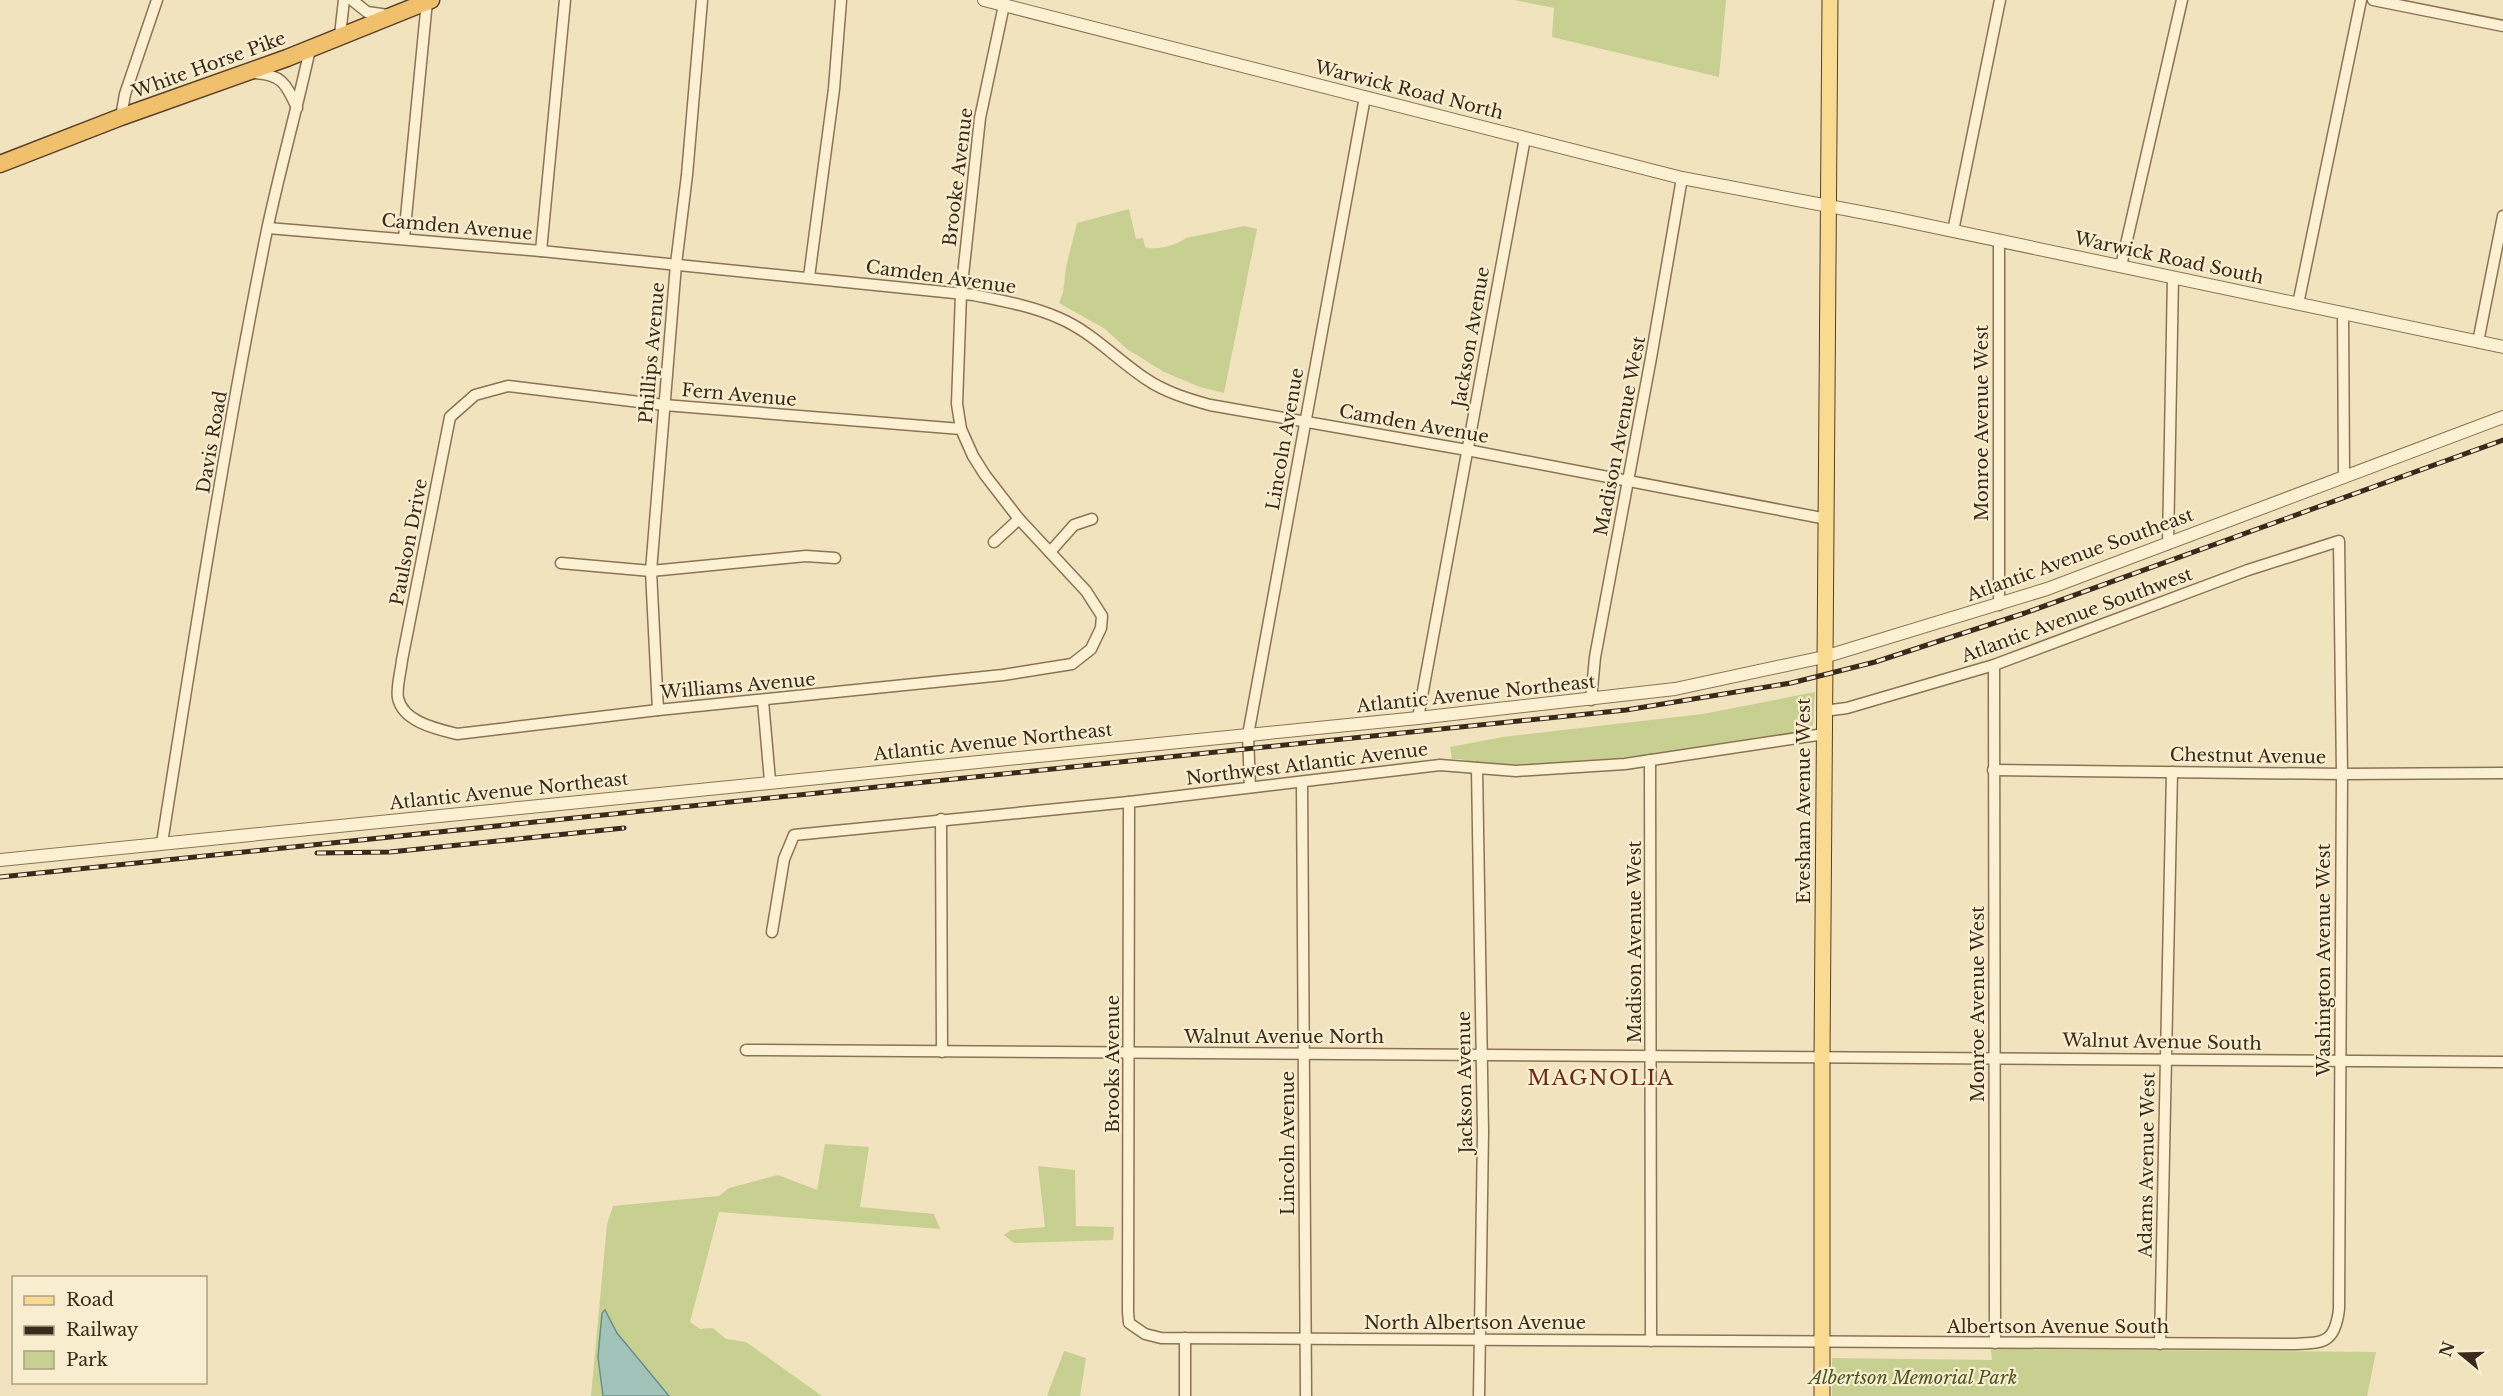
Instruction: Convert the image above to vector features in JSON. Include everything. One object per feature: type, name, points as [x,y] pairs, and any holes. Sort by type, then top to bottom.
[{"type":"highway","name":"White Horse Pike","points":[[0,164],[121,117],[247,73],[429,1]]},
{"type":"main road","name":"Evesham Avenue West","points":[[1822,1396],[1824,657],[1830,0]]},
{"type":"street","points":[[121,117],[125,94],[157,0]]},
{"type":"street","points":[[340,35],[344,0]]},
{"type":"street","points":[[352,0],[368,12],[392,15]]},
{"type":"street","points":[[541,251],[565,0]]},
{"type":"street","name":"Phillips Avenue","points":[[658,710],[651,571],[676,264],[687,176],[702,0]]},
{"type":"street","points":[[809,277],[834,89],[841,0]]},
{"type":"street","name":"Warwick Road North","points":[[984,0],[1682,178],[1827,206]]},
{"type":"street","points":[[1953,231],[2000,0]]},
{"type":"street","points":[[2121,267],[2182,0]]},
{"type":"street","points":[[2298,304],[2361,0]]},
{"type":"street","points":[[2373,0],[2503,26]]},
{"type":"street","points":[[404,238],[429,1]]},
{"type":"street","name":"Brooke Avenue","points":[[1004,5],[981,118],[961,294],[957,404],[961,429],[973,456],[985,475],[1019,519],[1086,591],[1102,616],[1101,628],[1091,649],[1080,658]]},
{"type":"street","name":"Davis Road","points":[[162,843],[196,623],[268,228],[310,49]]},
{"type":"street","points":[[247,73],[268,74],[283,82],[297,108]]},
{"type":"street","name":"Lincoln Avenue","points":[[1250,787],[1248,735],[1365,97]]},
{"type":"street","name":"Jackson Avenue","points":[[1418,718],[1525,138]]},
{"type":"street","name":"Madison Avenue West","points":[[1591,700],[1595,657],[1682,178]]},
{"type":"street","name":"Warwick Road South","points":[[1827,206],[1999,240],[2503,347]]},
{"type":"street","points":[[2478,342],[2503,216]]},
{"type":"street","name":"Camden Avenue","points":[[268,228],[404,238],[809,277],[961,294],[1028,306],[1088,333],[1147,381],[1176,395],[1210,405],[1467,450],[1827,519]]},
{"type":"street","name":"Monroe Avenue West","points":[[1999,240],[1999,605]]},
{"type":"street","points":[[2168,543],[2173,277]]},
{"type":"street","points":[[2343,314],[2344,477]]},
{"type":"street","name":"Fern Avenue","points":[[480,394],[508,386],[664,405],[961,429]]},
{"type":"street","name":"Paulson Drive","points":[[404,710],[398,698],[402,660],[450,417],[480,394]]},
{"type":"street","name":"Atlantic Avenue Southeast","points":[[1824,657],[1999,605],[2503,417]]},
{"type":"street","points":[[994,542],[1019,519]]},
{"type":"street","points":[[1050,552],[1074,525],[1092,519]]},
{"type":"street","name":"Atlantic Avenue Southwest","points":[[1824,711],[1848,708],[1994,665],[2248,570],[2339,541]]},
{"type":"street","name":"Washington Avenue West","points":[[2292,1344],[2319,1343],[2331,1337],[2337,1327],[2342,774],[2339,541]]},
{"type":"street","points":[[561,563],[651,571],[806,556],[836,558]]},
{"type":"street","name":"Atlantic Avenue Northeast","points":[[0,860],[1591,700],[1675,689],[1824,657]]},
{"type":"street","name":"Williams Avenue","points":[[404,710],[406,714],[432,728],[457,734],[658,710],[1004,675],[1072,664],[1080,658]]},
{"type":"street","name":"Monroe Avenue West","points":[[1994,665],[1995,1343]]},
{"type":"street","points":[[763,701],[770,782]]},
{"type":"street","name":"Northwest Atlantic Avenue","points":[[772,932],[784,859],[794,835],[1129,802],[1440,765],[1516,771],[1650,760],[1824,734]]},
{"type":"street","name":"Madison Avenue West","points":[[1650,760],[1651,1341]]},
{"type":"street","name":"Jackson Avenue","points":[[1477,768],[1483,1132],[1479,1396]]},
{"type":"street","name":"Chestnut Avenue","points":[[1993,770],[2342,774],[2503,773]]},
{"type":"street","name":"Adams Avenue West","points":[[2160,1344],[2172,772]]},
{"type":"street","name":"Lincoln Avenue","points":[[1302,782],[1306,1396]]},
{"type":"street","name":"Brooks Avenue","points":[[1129,802],[1128,1312],[1131,1325]]},
{"type":"street","points":[[941,819],[942,1052]]},
{"type":"street","name":"Walnut Avenue North","points":[[746,1050],[1822,1057]]},
{"type":"street","name":"Walnut Avenue South","points":[[1822,1057],[2503,1062]]},
{"type":"street","name":"North Albertson Avenue","points":[[1131,1325],[1145,1334],[1161,1338],[1823,1342]]},
{"type":"street","points":[[1185,1338],[1185,1396]]},
{"type":"street","name":"Albertson Avenue South","points":[[1823,1342],[2292,1344]]},
{"type":"green space","points":[[1514,0],[1726,0],[1719,77],[1552,37],[1554,8]]},
{"type":"green space","points":[[1129,209],[1136,239],[1143,238],[1145,247],[1150,248],[1166,247],[1186,238],[1244,226],[1257,229],[1224,393],[1200,387],[1164,372],[1127,349],[1105,329],[1059,303],[1077,223]]},
{"type":"green space","points":[[1815,692],[1813,725],[1801,731],[1716,746],[1560,766],[1487,766],[1452,759],[1450,747],[1503,737],[1703,714]]},
{"type":"green space","points":[[825,1144],[869,1147],[860,1207],[934,1214],[940,1229],[719,1212],[690,1322],[700,1329],[713,1328],[726,1339],[746,1342],[822,1396],[591,1396],[607,1224],[613,1206],[719,1196],[729,1188],[778,1175],[817,1190]]},
{"type":"green space","points":[[1038,1166],[1075,1170],[1076,1226],[1114,1227],[1113,1240],[1014,1243],[1004,1235],[1011,1230],[1045,1227]]},
{"type":"green space","name":"Albertson Memorial Park","points":[[1991,1349],[2376,1352],[2367,1396],[1832,1396],[1832,1358],[1992,1360]]},
{"type":"green space","points":[[1064,1351],[1086,1358],[1080,1396],[1047,1396]]},
{"type":"water","points":[[605,1310],[617,1333],[669,1396],[603,1396],[598,1357],[602,1313]]},
{"type":"railway","points":[[0,877],[1626,710],[1791,683],[1875,662],[2025,613],[2503,440]]},
{"type":"railway","points":[[317,853],[390,852],[624,828]]},
{"type":"district","name":"MAGNOLIA","points":[[1601,1078]]}]
